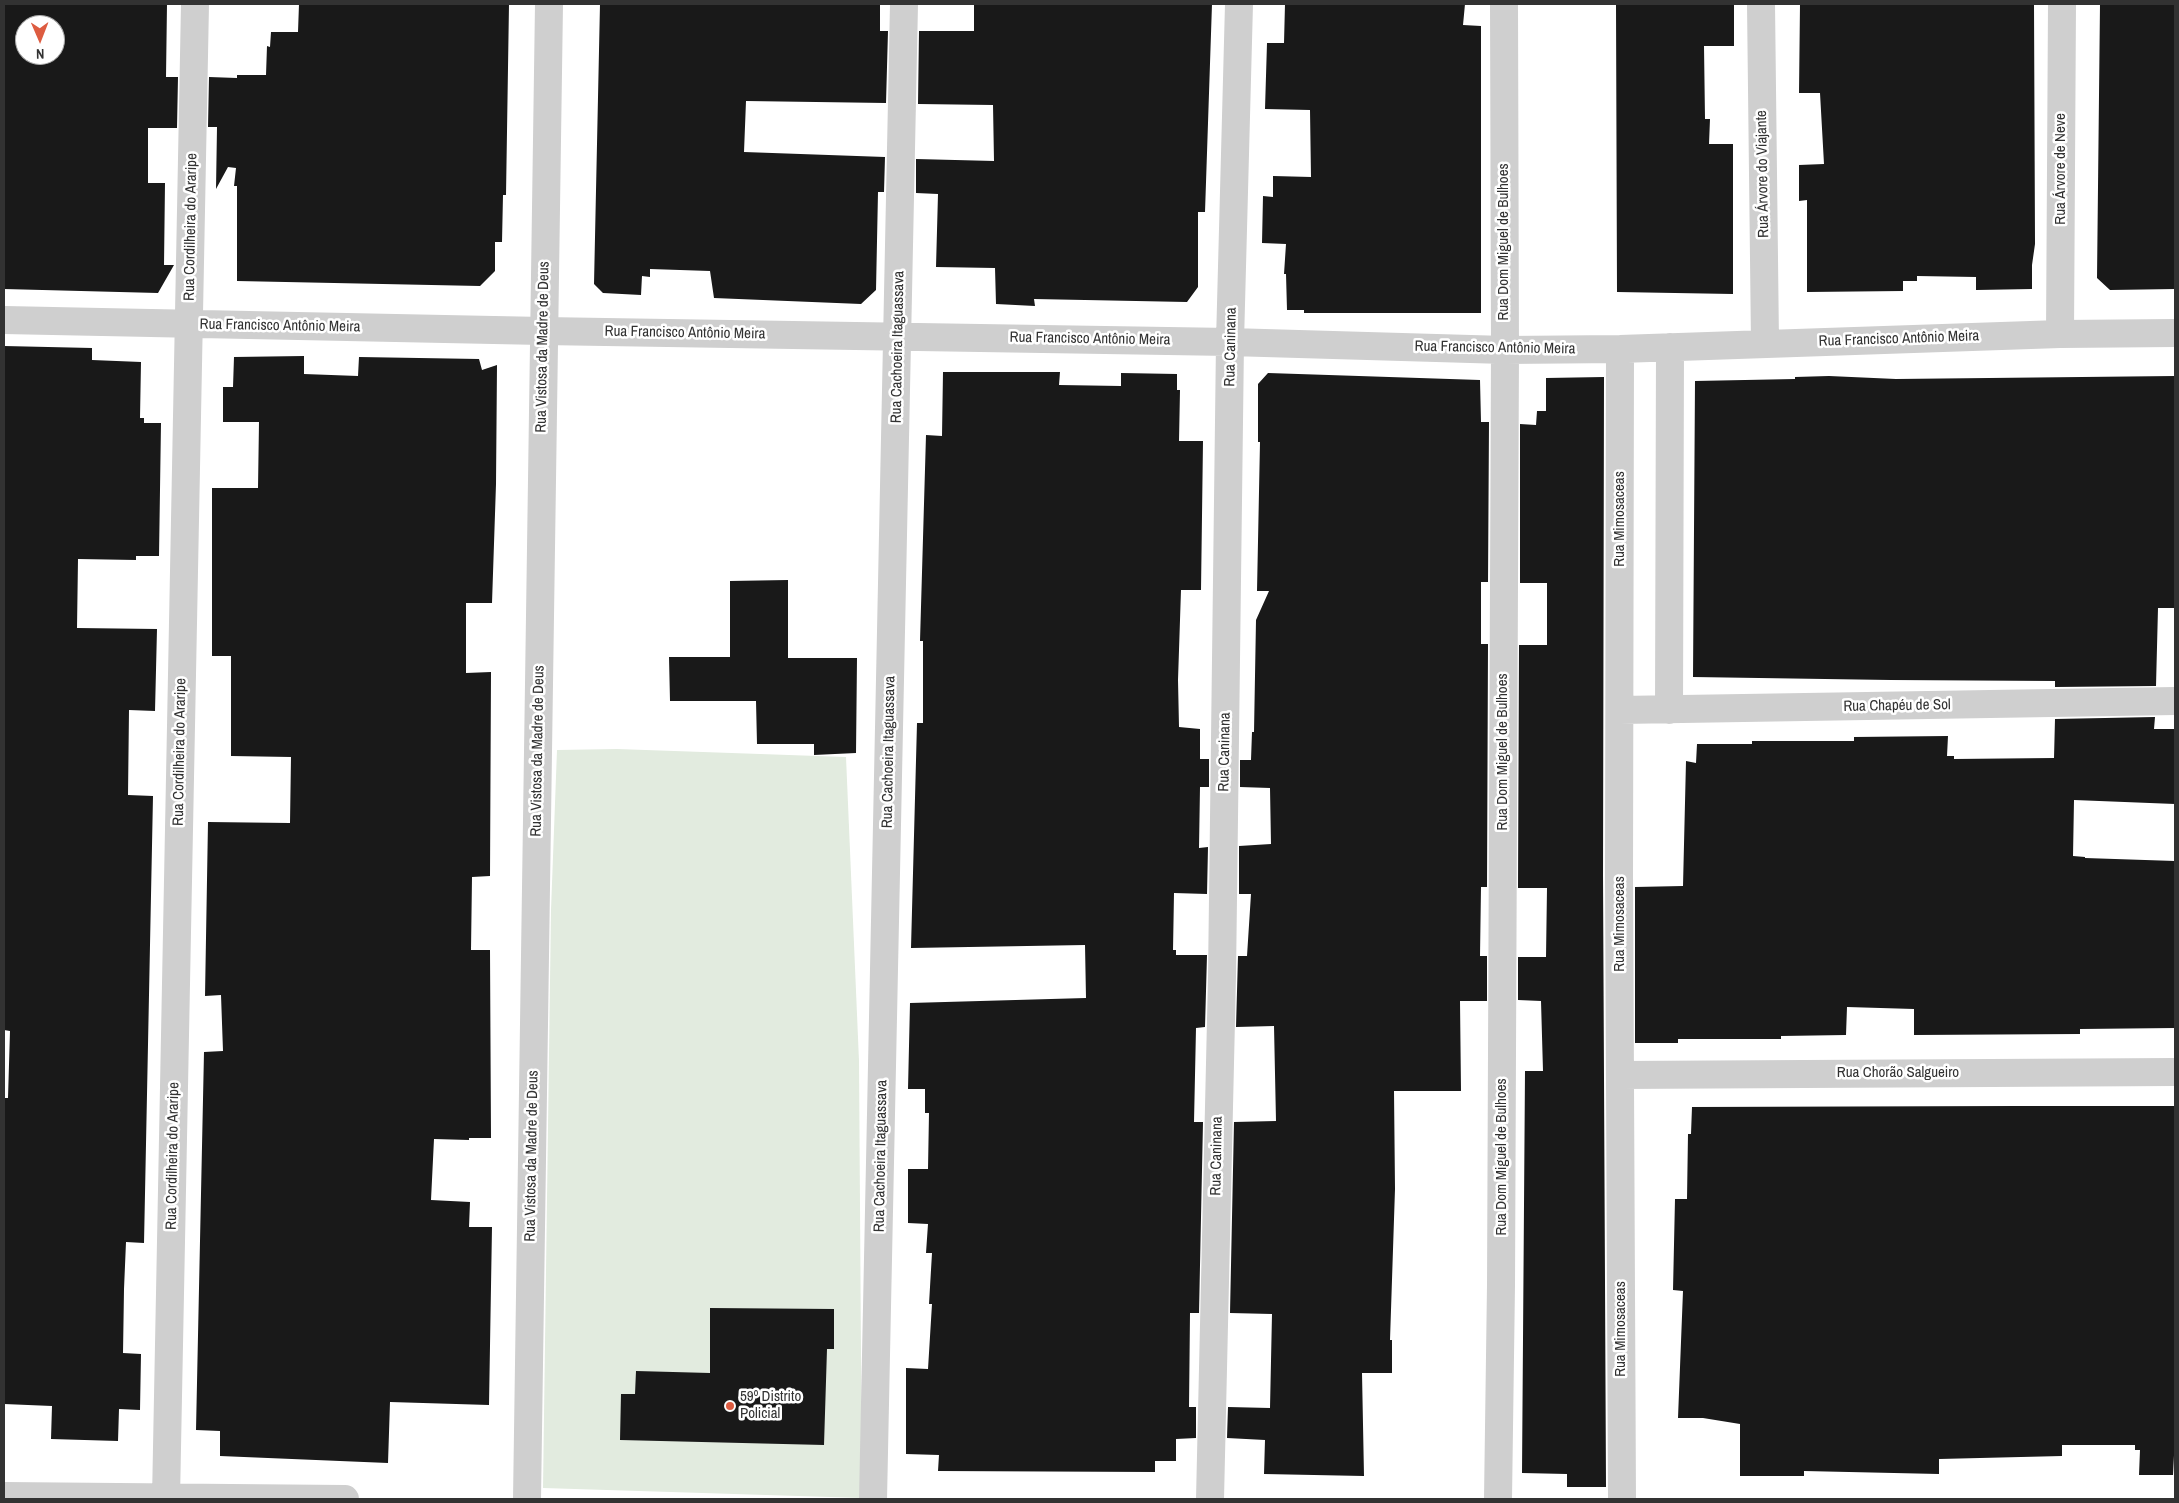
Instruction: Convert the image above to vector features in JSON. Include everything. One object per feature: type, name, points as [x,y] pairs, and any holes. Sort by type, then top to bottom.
[{"type":"street","name":"Rua Cordilheira do Araripe","points":[[166,1499],[195,4]]},
{"type":"street","name":"Rua Vistosa da Madre de Deus","points":[[527,1499],[550,4]]},
{"type":"street","name":"Rua Cachoeira Itaguassava","points":[[873,1499],[904,4]]},
{"type":"street","name":"Rua Caninana","points":[[1210,1499],[1222,976],[1230,342],[1239,4]]},
{"type":"street","name":"Rua Dom Miguel de Bulhoes","points":[[1498,1499],[1502,1285],[1505,350],[1504,4]]},
{"type":"street","name":"Rua Árvore do Viajante","points":[[1761,4],[1765,343]]},
{"type":"street","name":"Rua Árvore de Neve","points":[[2060,334],[2062,4]]},
{"type":"street","name":"Rua Francisco Antônio Meira","points":[[4,320],[1230,342],[1505,350],[1620,349],[2060,334],[2175,333]]},
{"type":"street","points":[[1669,710],[1670,347]]},
{"type":"street","name":"Rua Mimosaceas","points":[[1620,349],[1622,1499]]},
{"type":"street","name":"Rua Chapéu de Sol","points":[[1620,710],[2175,701]]},
{"type":"street","name":"Rua Chorão Salgueiro","points":[[1620,1075],[2175,1072]]},
{"type":"street","points":[[4,1496],[166,1499],[345,1499]]},
{"type":"shaded area","points":[[617,749],[846,757],[859,1061],[862,1498],[543,1488],[551,910],[557,750]]},
{"type":"building","points":[[4,4],[167,4],[166,77],[178,77],[177,128],[148,128],[148,183],[165,183],[164,265],[174,265],[158,293],[4,289]]},
{"type":"building","points":[[299,4],[509,4],[506,195],[503,195],[502,242],[495,242],[495,271],[480,286],[237,281],[237,186],[234,186],[236,168],[228,167],[216,189],[217,127],[208,127],[209,77],[237,78],[237,75],[266,75],[267,46],[270,47],[271,32],[298,32]]},
{"type":"building","points":[[600,4],[880,4],[880,31],[888,31],[886,103],[746,101],[744,152],[885,157],[884,192],[878,192],[876,290],[861,304],[714,298],[710,271],[650,269],[650,277],[642,276],[641,295],[603,293],[594,284]]},
{"type":"building","points":[[974,4],[1212,4],[1205,212],[1198,212],[1198,287],[1187,302],[1034,299],[1035,306],[996,304],[995,268],[936,267],[938,194],[916,193],[916,159],[994,161],[993,105],[918,104],[919,31],[974,31]]},
{"type":"building","points":[[1285,4],[1465,4],[1463,25],[1481,26],[1481,313],[1304,313],[1304,310],[1287,310],[1286,274],[1284,274],[1286,244],[1262,243],[1263,196],[1273,197],[1273,176],[1311,177],[1310,110],[1265,109],[1267,43],[1284,43]]},
{"type":"building","points":[[1616,4],[1734,4],[1734,46],[1704,46],[1705,119],[1710,119],[1709,144],[1733,144],[1733,294],[1617,292]]},
{"type":"building","points":[[1800,4],[2034,4],[2035,244],[2032,265],[2032,289],[1976,290],[1976,277],[1917,276],[1917,281],[1903,281],[1903,291],[1807,292],[1807,200],[1799,201],[1799,165],[1824,164],[1820,93],[1799,93]]},
{"type":"building","points":[[2100,4],[2175,4],[2175,289],[2110,290],[2097,278]]},
{"type":"building","points":[[4,346],[92,348],[92,360],[141,362],[140,418],[144,418],[144,423],[161,423],[159,556],[136,556],[136,560],[78,559],[77,628],[157,629],[155,711],[129,710],[128,795],[153,796],[144,1243],[126,1242],[124,1289],[123,1353],[141,1354],[140,1410],[119,1409],[118,1441],[51,1439],[52,1406],[4,1404],[4,1098],[8,1098],[10,1031],[4,1030]]},
{"type":"building","points":[[304,356],[304,374],[358,376],[359,357],[479,359],[482,370],[497,365],[492,603],[466,603],[466,673],[491,672],[490,876],[472,877],[471,950],[490,950],[491,1138],[469,1138],[469,1140],[434,1139],[431,1200],[470,1202],[469,1227],[492,1227],[489,1405],[390,1402],[388,1463],[220,1456],[220,1431],[196,1430],[204,1052],[223,1051],[221,995],[205,996],[208,822],[290,823],[291,757],[231,756],[231,656],[212,656],[212,488],[258,488],[259,422],[223,422],[223,387],[233,387],[234,357]]},
{"type":"building","points":[[943,372],[1060,372],[1059,385],[1121,386],[1121,373],[1177,374],[1177,390],[1180,390],[1179,441],[1203,441],[1201,590],[1181,590],[1178,680],[1179,727],[1200,729],[1200,759],[1209,759],[1209,787],[1200,787],[1199,848],[1208,847],[1207,894],[1174,893],[1173,950],[1176,950],[1176,955],[1207,955],[1205,1027],[1196,1028],[1194,1122],[1203,1122],[1199,1313],[1190,1313],[1189,1407],[1196,1407],[1196,1438],[1176,1439],[1176,1461],[1155,1461],[1155,1472],[938,1471],[939,1455],[906,1454],[906,1368],[928,1369],[932,1304],[929,1304],[932,1253],[926,1253],[928,1224],[908,1223],[908,1169],[928,1169],[929,1113],[925,1113],[925,1089],[908,1089],[910,1003],[1086,998],[1085,945],[911,948],[917,723],[923,723],[923,641],[920,641],[926,435],[942,436]]},
{"type":"building","points":[[1268,373],[1480,380],[1481,422],[1489,422],[1488,582],[1481,582],[1481,644],[1488,644],[1487,887],[1481,887],[1480,956],[1487,956],[1487,1001],[1460,1001],[1461,1091],[1394,1091],[1395,1189],[1390,1340],[1392,1340],[1392,1373],[1362,1373],[1364,1476],[1264,1474],[1265,1440],[1227,1438],[1228,1407],[1270,1408],[1272,1314],[1230,1313],[1234,1122],[1276,1121],[1274,1026],[1236,1027],[1238,956],[1247,956],[1251,894],[1239,894],[1239,846],[1271,844],[1270,788],[1240,787],[1240,760],[1251,760],[1252,732],[1254,732],[1256,620],[1269,591],[1257,591],[1260,442],[1258,442],[1258,384]]},
{"type":"building","points":[[1829,376],[1896,379],[2175,376],[2175,608],[2158,608],[2156,686],[2055,687],[2055,681],[1693,677],[1695,381],[1795,379],[1795,377]]},
{"type":"building","points":[[1604,377],[1603,875],[1606,1487],[1567,1487],[1567,1474],[1522,1473],[1525,1071],[1543,1071],[1541,1001],[1518,1000],[1518,957],[1546,957],[1547,888],[1518,888],[1519,645],[1547,645],[1547,583],[1520,583],[1520,424],[1536,425],[1537,411],[1546,411],[1546,378]]},
{"type":"building","points":[[788,580],[788,658],[857,658],[856,753],[814,755],[814,744],[757,744],[756,701],[670,701],[669,657],[730,657],[730,581]]},
{"type":"building","points":[[2155,717],[2154,729],[2175,729],[2175,804],[2074,800],[2073,856],[2175,861],[2175,1028],[2080,1029],[2080,1034],[1914,1035],[1914,1009],[1847,1007],[1846,1035],[1781,1036],[1781,1039],[1678,1039],[1678,1043],[1635,1043],[1635,887],[1683,886],[1686,761],[1696,763],[1697,744],[1752,744],[1752,741],[1854,741],[1854,737],[1948,736],[1947,756],[1954,756],[1954,759],[2054,758],[2055,719]]},
{"type":"building","points":[[2175,1106],[2175,1436],[2173,1475],[2139,1475],[2140,1450],[2135,1450],[2135,1445],[2062,1445],[2062,1456],[1939,1459],[1939,1474],[1804,1471],[1804,1476],[1740,1476],[1740,1424],[1703,1418],[1678,1418],[1683,1291],[1673,1290],[1675,1199],[1687,1199],[1688,1134],[1691,1134],[1692,1107]]},
{"type":"building","name":"59º Distrito Policial","points":[[710,1308],[834,1309],[834,1349],[827,1349],[824,1445],[620,1440],[621,1394],[635,1394],[636,1371],[710,1373]]},
{"type":"place","name":"59º Distrito Policial","points":[[730,1406]]}]
